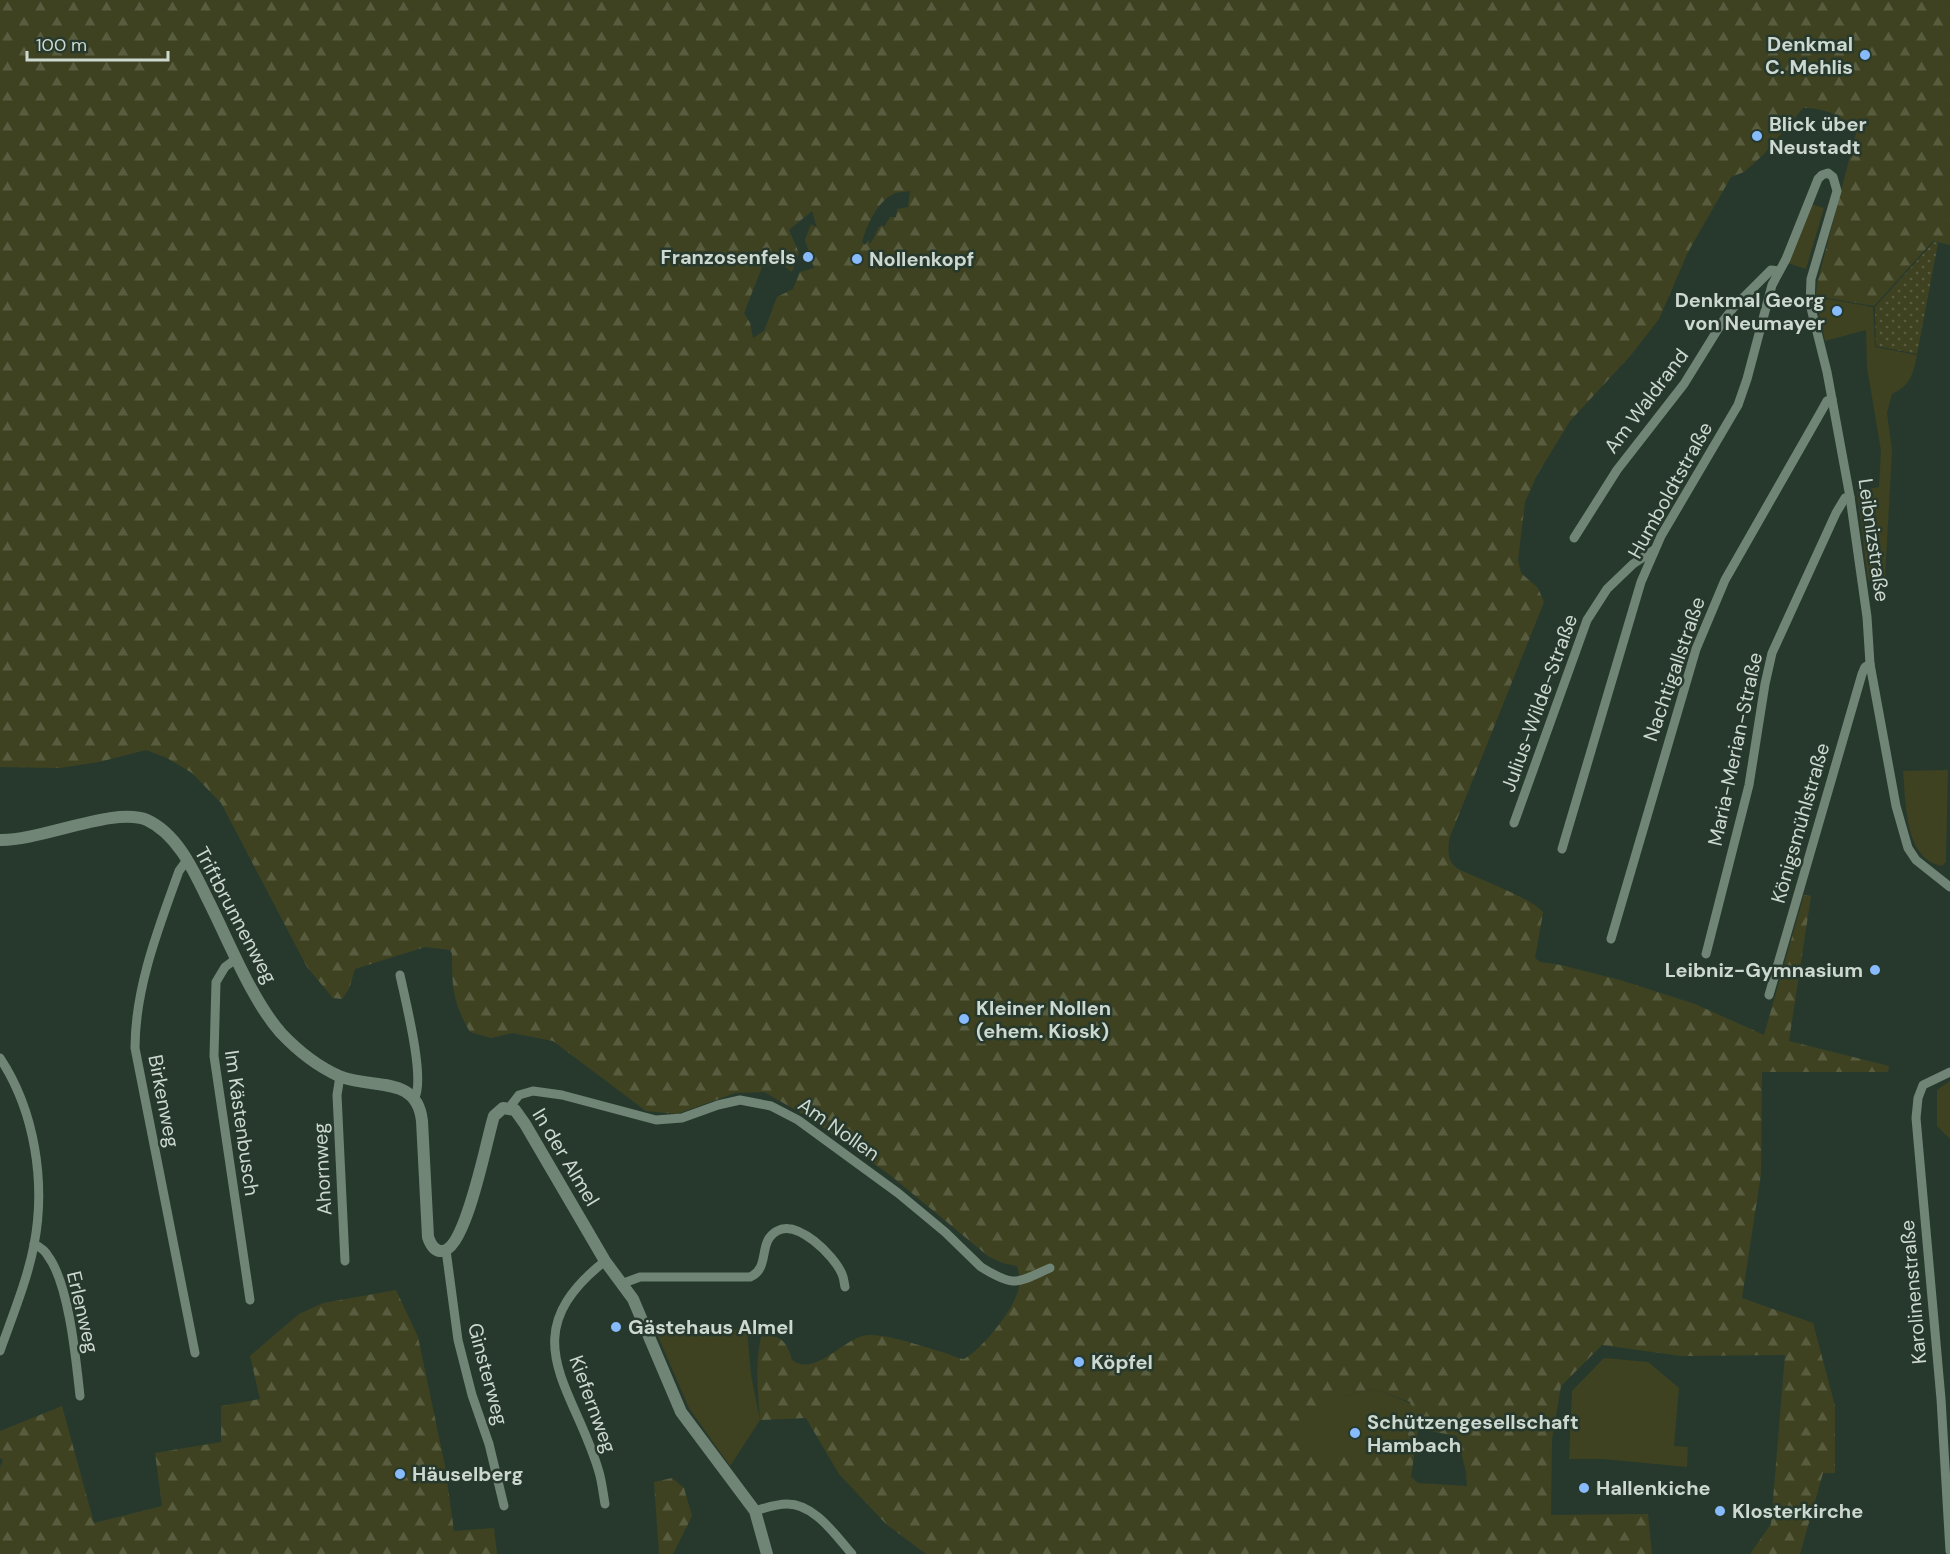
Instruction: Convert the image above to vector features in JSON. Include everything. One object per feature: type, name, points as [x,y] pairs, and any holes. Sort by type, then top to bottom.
[{"type":"street","name":"Humboldtstraße","points":[[1562,849],[1632,612],[1654,550],[1737,405],[1747,379],[1769,294],[1818,179],[1828,173],[1836,183]]},
{"type":"street","name":"Leibnizstraße","points":[[1836,183],[1837,191],[1811,279],[1810,304],[1832,399],[1850,496],[1867,617],[1870,664],[1896,806],[1903,833],[1916,860],[1950,886]]},
{"type":"street","name":"Am Waldrand","points":[[1575,538],[1617,470],[1684,384],[1734,307],[1771,270],[1779,271]]},
{"type":"street","name":"Nachtigallstraße","points":[[1611,939],[1696,649],[1725,580],[1821,410],[1827,401],[1832,399]]},
{"type":"street","name":"Maria-Merian-Straße","points":[[1706,954],[1749,785],[1772,653],[1836,513],[1845,498],[1850,496]]},
{"type":"street","name":"Julius-Wilde-Straße","points":[[1514,823],[1587,620],[1606,589],[1633,564],[1654,550]]},
{"type":"street","name":"Königsmühlstraße","points":[[1769,995],[1862,674],[1865,667],[1870,664]]},
{"type":"street","name":"Triftbrunnenweg","points":[[0,840],[23,839],[128,816],[148,820],[175,843],[187,860],[260,1004],[282,1033],[308,1058],[340,1076],[350,1080],[401,1089],[415,1097]]},
{"type":"street","name":"Birkenweg","points":[[187,860],[179,871],[149,961],[137,1019],[135,1048],[195,1353]]},
{"type":"street","name":"Im Kästenbusch","points":[[237,958],[225,967],[216,982],[214,1056],[250,1300]]},
{"type":"street","points":[[400,975],[417,1072],[418,1091],[415,1097],[421,1111],[422,1121],[428,1237],[434,1248],[439,1251],[446,1250]]},
{"type":"street","points":[[0,1058],[16,1087],[32,1136],[38,1194],[34,1244],[0,1351]]},
{"type":"street","name":"Karolinenstraße","points":[[1949,1524],[1941,1399],[1916,1118],[1923,1085],[1950,1072]]},
{"type":"street","name":"Ahornweg","points":[[340,1076],[337,1095],[345,1261]]},
{"type":"street","name":"Am Nollen","points":[[510,1108],[519,1095],[533,1091],[562,1095],[656,1120],[682,1118],[740,1100],[771,1106],[798,1120],[898,1193],[990,1273],[1006,1281],[1015,1282],[1027,1280],[1050,1268]]},
{"type":"street","name":"In der Almel","points":[[446,1250],[455,1241],[465,1218],[494,1116],[503,1108],[515,1110],[605,1261],[637,1307],[681,1412],[755,1511]]},
{"type":"street","points":[[621,1284],[640,1277],[750,1277],[758,1273],[763,1266],[765,1246],[771,1235],[778,1230],[791,1228],[811,1239],[831,1257],[843,1275],[845,1287]]},
{"type":"street","name":"Erlenweg","points":[[34,1244],[49,1256],[60,1280],[75,1355],[80,1396]]},
{"type":"street","name":"Ginsterweg","points":[[446,1250],[458,1340],[504,1506]]},
{"type":"street","name":"Kiefernweg","points":[[604,1504],[598,1470],[558,1370],[555,1341],[558,1324],[569,1296],[588,1274],[605,1261]]},
{"type":"street","points":[[767,1554],[755,1511],[788,1504],[810,1510],[852,1554]]},
{"type":"street","points":[[1949,1524],[1950,1551]]},
{"type":"green space","points":[[0,0],[1950,0],[1950,245],[1933,241],[1874,306],[1816,296],[1817,284],[1856,133],[1839,117],[1826,111],[1803,108],[1763,155],[1744,172],[1731,177],[1688,252],[1659,319],[1631,355],[1570,421],[1537,475],[1525,502],[1518,560],[1521,573],[1538,588],[1544,602],[1449,839],[1448,849],[1453,864],[1460,870],[1539,908],[1543,913],[1535,958],[1540,962],[1620,980],[1695,1004],[1764,1035],[1804,895],[1811,896],[1789,1041],[1889,1066],[1888,1072],[1762,1072],[1761,1174],[1742,1298],[1813,1323],[1835,1406],[1835,1473],[1823,1473],[1800,1554],[1750,1554],[1771,1524],[1785,1355],[1681,1356],[1602,1345],[1561,1386],[1552,1439],[1551,1515],[1648,1514],[1652,1554],[926,1554],[886,1524],[839,1474],[806,1418],[760,1420],[758,1368],[761,1337],[773,1336],[782,1340],[792,1360],[801,1364],[811,1364],[821,1360],[859,1337],[868,1335],[905,1341],[964,1359],[987,1339],[1008,1311],[1019,1287],[1017,1266],[1002,1263],[988,1256],[890,1175],[808,1117],[764,1092],[735,1093],[677,1114],[646,1111],[553,1041],[512,1033],[491,1038],[470,1032],[460,1012],[455,994],[450,950],[425,947],[355,969],[349,989],[342,999],[333,998],[307,967],[221,803],[192,773],[167,758],[146,750],[99,762],[60,768],[0,767]],"holes":[[[910,191],[908,207],[897,209],[896,217],[890,217],[884,227],[881,225],[870,244],[868,240],[865,245],[862,242],[870,221],[883,202],[895,193]],[[812,211],[817,228],[811,224],[805,240],[814,268],[800,272],[793,289],[777,297],[764,331],[753,338],[750,323],[744,313],[762,267],[779,262],[792,272],[799,253],[789,230]],[[1375,1389],[1410,1402],[1413,1416],[1404,1449],[1395,1456],[1301,1456],[1302,1417],[1338,1397]],[[1418,1429],[1457,1436],[1467,1486],[1418,1483],[1411,1477]]]},
{"type":"green space","points":[[1811,204],[1824,208],[1806,269],[1788,263]]},
{"type":"green space","points":[[1934,242],[1938,243],[1917,354],[1876,346],[1875,307]]},
{"type":"green space","points":[[1815,297],[1868,306],[1867,314],[1868,307],[1873,307],[1875,347],[1917,355],[1910,378],[1903,387],[1892,394],[1887,413],[1892,450],[1885,578],[1868,580],[1857,491],[1879,487],[1881,451],[1867,367],[1866,330],[1825,341]]},
{"type":"green space","points":[[1948,770],[1946,862],[1942,866],[1930,861],[1920,852],[1914,841],[1909,827],[1903,771]]},
{"type":"green space","points":[[1950,1081],[1950,1139],[1937,1126],[1937,1090]]},
{"type":"green space","points":[[396,1290],[418,1337],[445,1466],[454,1531],[494,1528],[497,1554],[0,1554],[0,1467],[3,1460],[0,1458],[0,1431],[62,1406],[94,1523],[162,1506],[155,1453],[221,1442],[221,1406],[260,1399],[250,1356],[299,1314],[323,1303]]},
{"type":"green space","points":[[654,1327],[747,1330],[751,1375],[760,1420],[730,1466],[689,1408]]},
{"type":"green space","points":[[1604,1358],[1648,1362],[1679,1388],[1674,1446],[1688,1447],[1687,1467],[1603,1459],[1569,1459],[1572,1391]]},
{"type":"green space","name":"Schützengesellschaft Hambach","points":[[1375,1389],[1410,1403],[1413,1415],[1404,1449],[1395,1456],[1301,1456],[1301,1417],[1338,1397]]},
{"type":"green space","points":[[672,1478],[684,1488],[692,1516],[673,1554],[659,1554],[654,1482]]},
{"type":"place","name":"Denkmal C. Mehlis","points":[[1865,55]]},
{"type":"place","name":"Blick über Neustadt","points":[[1757,136]]},
{"type":"place","name":"Franzosenfels","points":[[808,257]]},
{"type":"place","name":"Nollenkopf","points":[[857,259]]},
{"type":"place","name":"Denkmal Georg von Neumayer","points":[[1837,311]]},
{"type":"place","name":"Leibniz-Gymnasium","points":[[1875,970]]},
{"type":"place","name":"Kleiner Nollen (ehem. Kiosk)","points":[[964,1019]]},
{"type":"place","name":"Gästehaus Almel","points":[[616,1327]]},
{"type":"place","name":"Köpfel","points":[[1079,1362]]},
{"type":"place","name":"Schützengesellschaft Hambach","points":[[1355,1433]]},
{"type":"place","name":"Häuselberg","points":[[400,1474]]},
{"type":"place","name":"Hallenkiche","points":[[1584,1488]]},
{"type":"place","name":"Klosterkirche","points":[[1720,1511]]}]
